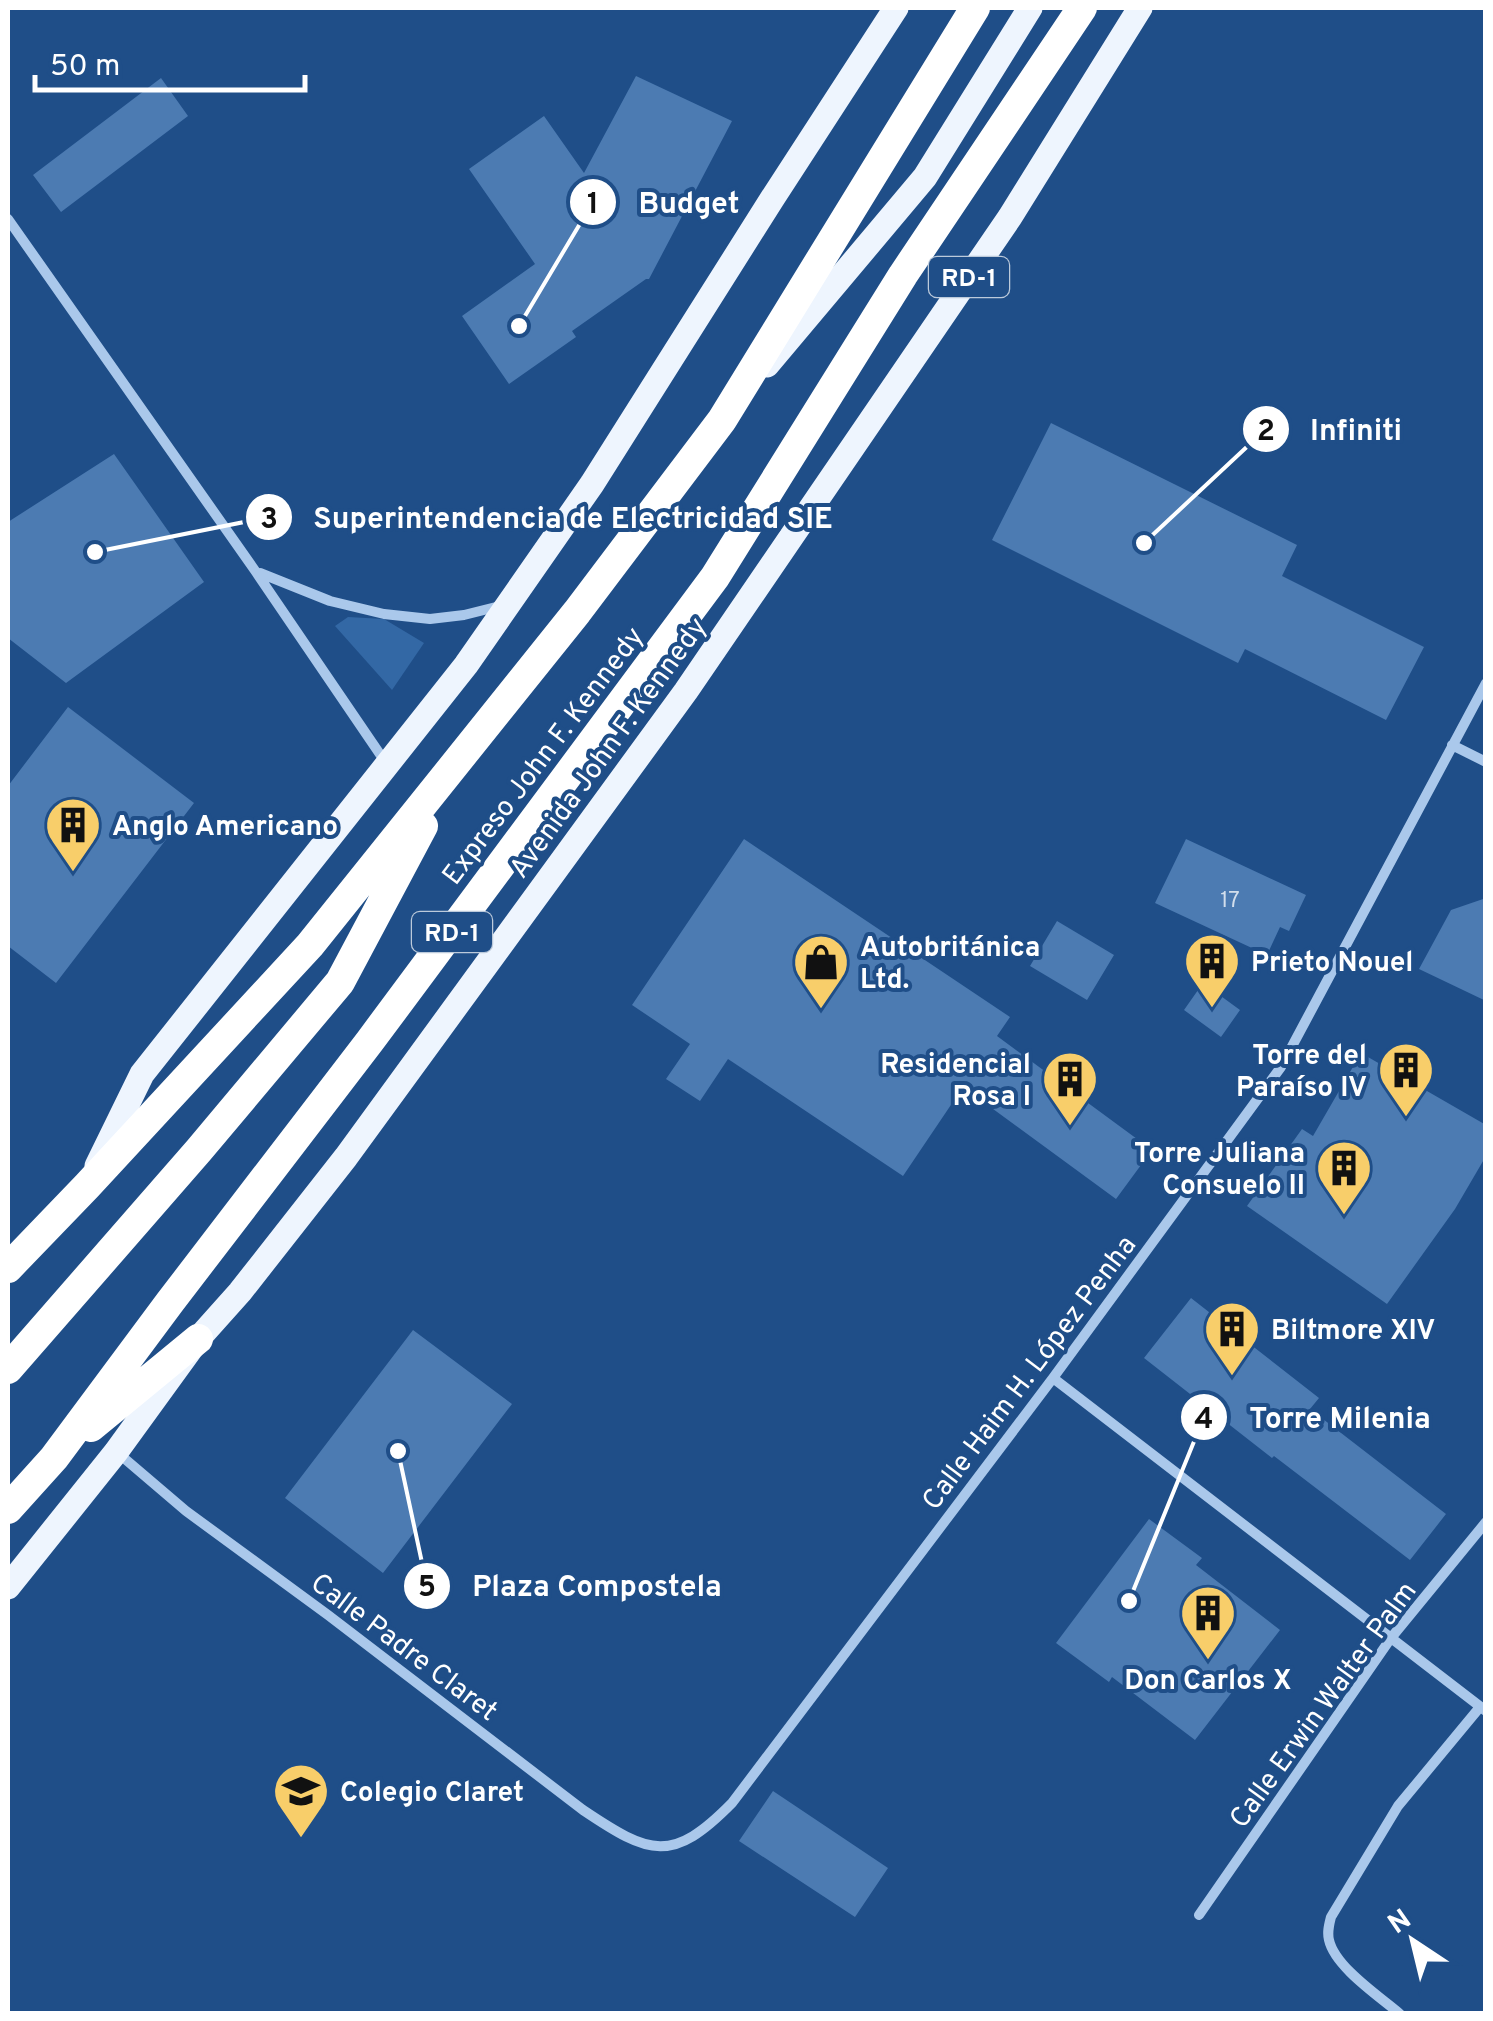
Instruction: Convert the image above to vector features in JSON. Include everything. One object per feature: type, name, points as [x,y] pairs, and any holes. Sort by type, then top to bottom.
[{"type":"highway","points":[[8,1268],[310,945],[576,612],[722,420],[975,8]]},
{"type":"highway","name":"Expreso John F. Kennedy","points":[[8,1509],[54,1458],[370,1041],[714,577],[903,275],[1082,8]]},
{"type":"highway","points":[[8,1369],[340,982],[458,762]]},
{"type":"highway","points":[[54,1458],[198,1339]]},
{"type":"main road","points":[[772,199],[882,8]]},
{"type":"main road","points":[[88,1186],[142,1074],[362,799],[510,603],[592,484],[896,8]]},
{"type":"main road","points":[[722,420],[925,178],[1030,8]]},
{"type":"main road","name":"Avenida John F. Kennedy","points":[[8,1587],[116,1452],[198,1339],[346,1157],[686,691],[1010,217],[1140,8]]},
{"type":"street","points":[[8,219],[386,764]]},
{"type":"street","points":[[256,572],[330,602],[384,614],[430,619],[510,603]]},
{"type":"street","name":"Calle Haim H. López Penha","points":[[679,1845],[706,1830],[732,1803],[1053,1378],[1281,1067],[1486,683]]},
{"type":"street","points":[[1452,745],[1486,762]]},
{"type":"street","points":[[1053,1378],[1483,1709],[1398,1806],[1331,1917],[1327,1935],[1332,1950],[1356,1977],[1400,2014]]},
{"type":"street","name":"Calle Padre Claret","points":[[116,1452],[186,1511],[583,1810],[618,1834],[650,1846],[679,1845]]},
{"type":"street","name":"Calle Erwin Walter Palm","points":[[1199,1915],[1391,1638],[1486,1522]]},
{"type":"shaded area","points":[[348,617],[384,619],[424,643],[392,690],[335,626]]},
{"type":"building","points":[[636,76],[732,121],[649,279],[572,331],[576,337],[509,384],[462,316],[535,264],[469,169],[544,116],[584,173]]},
{"type":"building","points":[[161,78],[188,116],[61,212],[33,175]]},
{"type":"building","points":[[1051,423],[1297,545],[1282,576],[1424,647],[1386,720],[1245,649],[1238,663],[992,540]]},
{"type":"building","points":[[114,454],[204,582],[66,683],[8,638],[8,522]]},
{"type":"building","name":"Anglo Americano","points":[[68,707],[194,803],[56,983],[8,946],[8,786]]},
{"type":"building","name":"Autobritánica Ltd.","points":[[744,839],[1010,1017],[997,1036],[1152,1150],[1116,1199],[963,1087],[903,1176],[728,1059],[700,1101],[666,1079],[690,1044],[632,1005]]},
{"type":"building","points":[[1186,839],[1306,895],[1289,931],[1280,927],[1267,955],[1155,903]]},
{"type":"building","points":[[1486,898],[1486,1001],[1419,969],[1451,910]]},
{"type":"building","points":[[1057,921],[1114,955],[1087,1000],[1030,966]]},
{"type":"building","name":"Prieto Nouel","points":[[1203,983],[1240,1010],[1221,1037],[1184,1010]]},
{"type":"building","points":[[1361,1053],[1486,1125],[1486,1156],[1455,1209],[1387,1304],[1247,1206],[1302,1129],[1313,1136]]},
{"type":"building","points":[[1191,1298],[1319,1398],[1310,1409],[1446,1514],[1410,1560],[1144,1358]]},
{"type":"building","points":[[413,1330],[512,1404],[383,1573],[285,1498]]},
{"type":"building","points":[[1149,1519],[1202,1558],[1196,1565],[1280,1630],[1195,1740],[1112,1677],[1109,1682],[1056,1643]]},
{"type":"building","points":[[773,1791],[888,1868],[855,1917],[739,1841]]},
{"type":"place","name":"Budget","points":[[519,326]]},
{"type":"place","name":"Infiniti","points":[[1144,543]]},
{"type":"place","name":"Superintendencia de Electricidad SIE","points":[[95,552]]},
{"type":"place","name":"Anglo Americano","points":[[73,874]]},
{"type":"place","name":"Prieto Nouel","points":[[1212,1010]]},
{"type":"place","name":"Autobritánica Ltd.","points":[[821,1011]]},
{"type":"place","name":"Torre del Paraíso IV","points":[[1406,1119]]},
{"type":"place","name":"Residencial Rosa I","points":[[1070,1128]]},
{"type":"place","name":"Torre Juliana Consuelo II","points":[[1344,1217]]},
{"type":"place","name":"Biltmore XIV","points":[[1232,1378]]},
{"type":"place","name":"Plaza Compostela","points":[[398,1451]]},
{"type":"place","name":"Torre Milenia","points":[[1129,1601]]},
{"type":"place","name":"Don Carlos X","points":[[1208,1662]]},
{"type":"place","name":"Colegio Claret","points":[[301,1840]]}]
